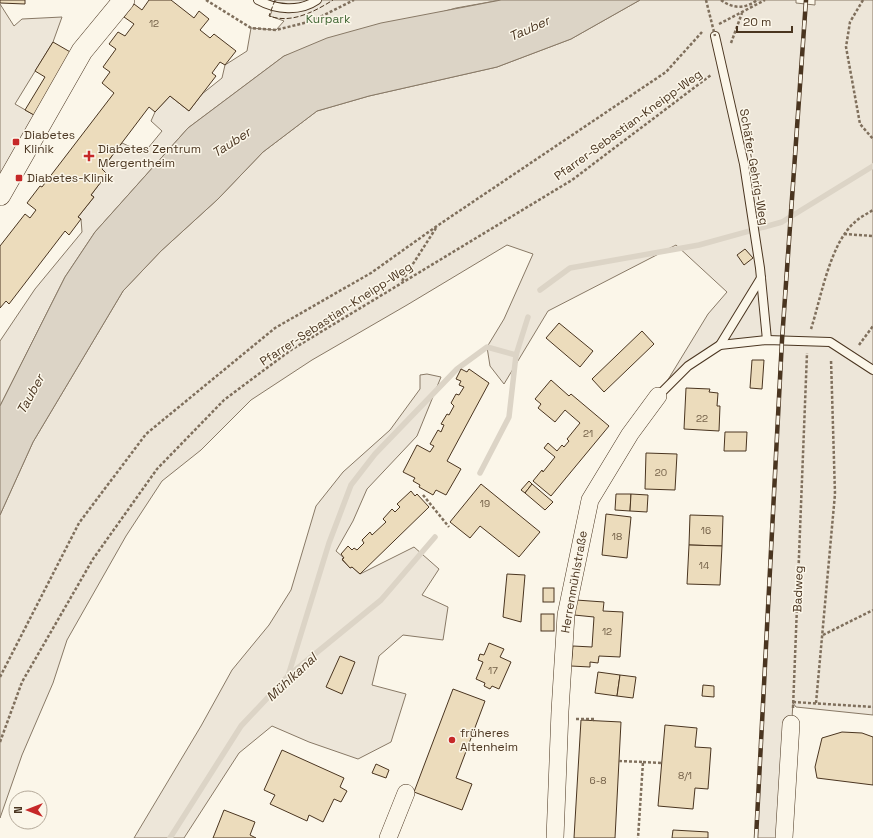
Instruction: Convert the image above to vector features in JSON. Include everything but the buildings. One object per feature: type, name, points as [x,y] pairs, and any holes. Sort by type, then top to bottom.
[{"type":"street","points":[[0,195],[82,51],[124,0]]},
{"type":"street","name":"Herrenmühlstraße","points":[[555,838],[560,711],[566,615],[590,500],[630,434],[658,396]]},
{"type":"street","points":[[784,838],[791,724]]},
{"type":"street","points":[[388,838],[406,793]]},
{"type":"lane","points":[[258,0],[272,6],[285,9],[310,6],[318,0]]},
{"type":"lane","name":"Schäfer-Gehrig-Weg","points":[[715,36],[744,164],[760,268],[767,340]]},
{"type":"lane","points":[[658,396],[688,366],[720,345],[761,278]]},
{"type":"lane","points":[[720,345],[767,340],[808,340],[830,342],[873,370]]},
{"type":"path","points":[[706,0],[715,36]]},
{"type":"path","points":[[721,0],[728,6],[740,8],[757,0]]},
{"type":"path","points":[[0,677],[79,523],[146,434],[275,328],[371,273],[437,226],[666,72],[699,34],[765,0]]},
{"type":"path","points":[[863,0],[850,22],[846,47],[860,124],[873,139]]},
{"type":"path","points":[[722,67],[742,13]]},
{"type":"path","name":"Pfarrer-Sebastian-Kneipp-Weg","points":[[0,742],[22,682],[93,559],[157,469],[224,400],[291,350],[572,180],[722,67]]},
{"type":"path","name":"Badweg","points":[[791,724],[808,340],[834,252],[844,234],[855,222],[873,209]]},
{"type":"path","points":[[401,283],[437,226]]},
{"type":"path","points":[[844,234],[873,236]]},
{"type":"path","points":[[851,355],[873,326]]},
{"type":"path","points":[[816,703],[835,494],[830,342]]},
{"type":"path","points":[[423,495],[449,527]]},
{"type":"path","points":[[822,636],[873,610]]},
{"type":"path","points":[[793,702],[873,707]]},
{"type":"path","points":[[570,719],[594,719],[593,721]]},
{"type":"path","points":[[619,761],[662,763]]},
{"type":"path","points":[[638,838],[643,762]]},
{"type":"green space","name":"Kurpark","points":[[276,0],[501,0],[456,8],[284,56],[188,128],[95,232],[65,277],[0,406],[0,341],[35,289],[82,232],[81,219],[78,217],[94,197],[91,195],[107,174],[102,169],[122,143],[144,153],[162,131],[151,121],[155,112],[170,96],[189,111],[202,94],[222,78],[225,65],[247,51],[251,28],[276,30],[284,21],[270,16]]},
{"type":"green space","points":[[640,0],[796,0],[796,3],[815,5],[815,0],[873,0],[873,715],[796,707],[793,703],[784,838],[756,838],[782,341],[720,345],[688,366],[658,396],[708,314],[727,292],[676,245],[548,311],[504,384],[490,366],[487,347],[504,319],[533,254],[507,245],[312,360],[251,400],[201,450],[162,481],[126,536],[67,640],[53,683],[22,755],[10,790],[8,790],[8,795],[0,818],[0,515],[33,442],[123,291],[161,251],[218,199],[263,152],[317,111],[369,96],[497,67],[571,39]]},
{"type":"green space","points":[[0,4],[14,26],[22,19],[62,17],[53,42],[15,104],[34,115],[0,195]]},
{"type":"green space","points":[[427,374],[441,377],[417,436],[367,489],[353,521],[336,551],[344,558],[342,560],[350,568],[352,567],[360,574],[414,547],[439,569],[422,595],[448,607],[443,640],[403,635],[379,656],[372,685],[406,694],[391,742],[358,759],[309,742],[272,726],[239,753],[184,838],[134,838],[201,726],[232,670],[269,625],[291,590],[316,506],[343,472],[390,430],[420,389],[420,375]]},
{"type":"water","name":"Tauber","points":[[501,0],[640,0],[571,39],[497,67],[369,96],[317,111],[263,152],[218,199],[161,251],[123,291],[33,442],[0,515],[0,406],[65,277],[95,232],[188,128],[284,56],[327,38],[381,23]]},
{"type":"waterway","points":[[540,290],[570,268],[699,245],[782,222],[873,166]]},
{"type":"waterway","points":[[480,473],[509,417],[516,355],[528,317]]},
{"type":"waterway","points":[[288,676],[329,543],[351,485],[375,454],[457,369],[487,347],[516,355]]},
{"type":"waterway","name":"Mühlkanal","points":[[170,838],[241,726],[288,676],[381,600],[435,537]]},
{"type":"railway","points":[[756,838],[782,340],[806,0]]},
{"type":"fence","points":[[275,0],[269,16],[286,19],[302,16],[333,0]]},
{"type":"place","name":"Diabetes Klinik","points":[[16,142]]},
{"type":"place","name":"Diabetes Zentrum Mergentheim","points":[[89,156]]},
{"type":"place","name":"Diabetes-Klinik","points":[[19,178]]},
{"type":"place","name":"früheres Altenheim","points":[[452,740]]}]
